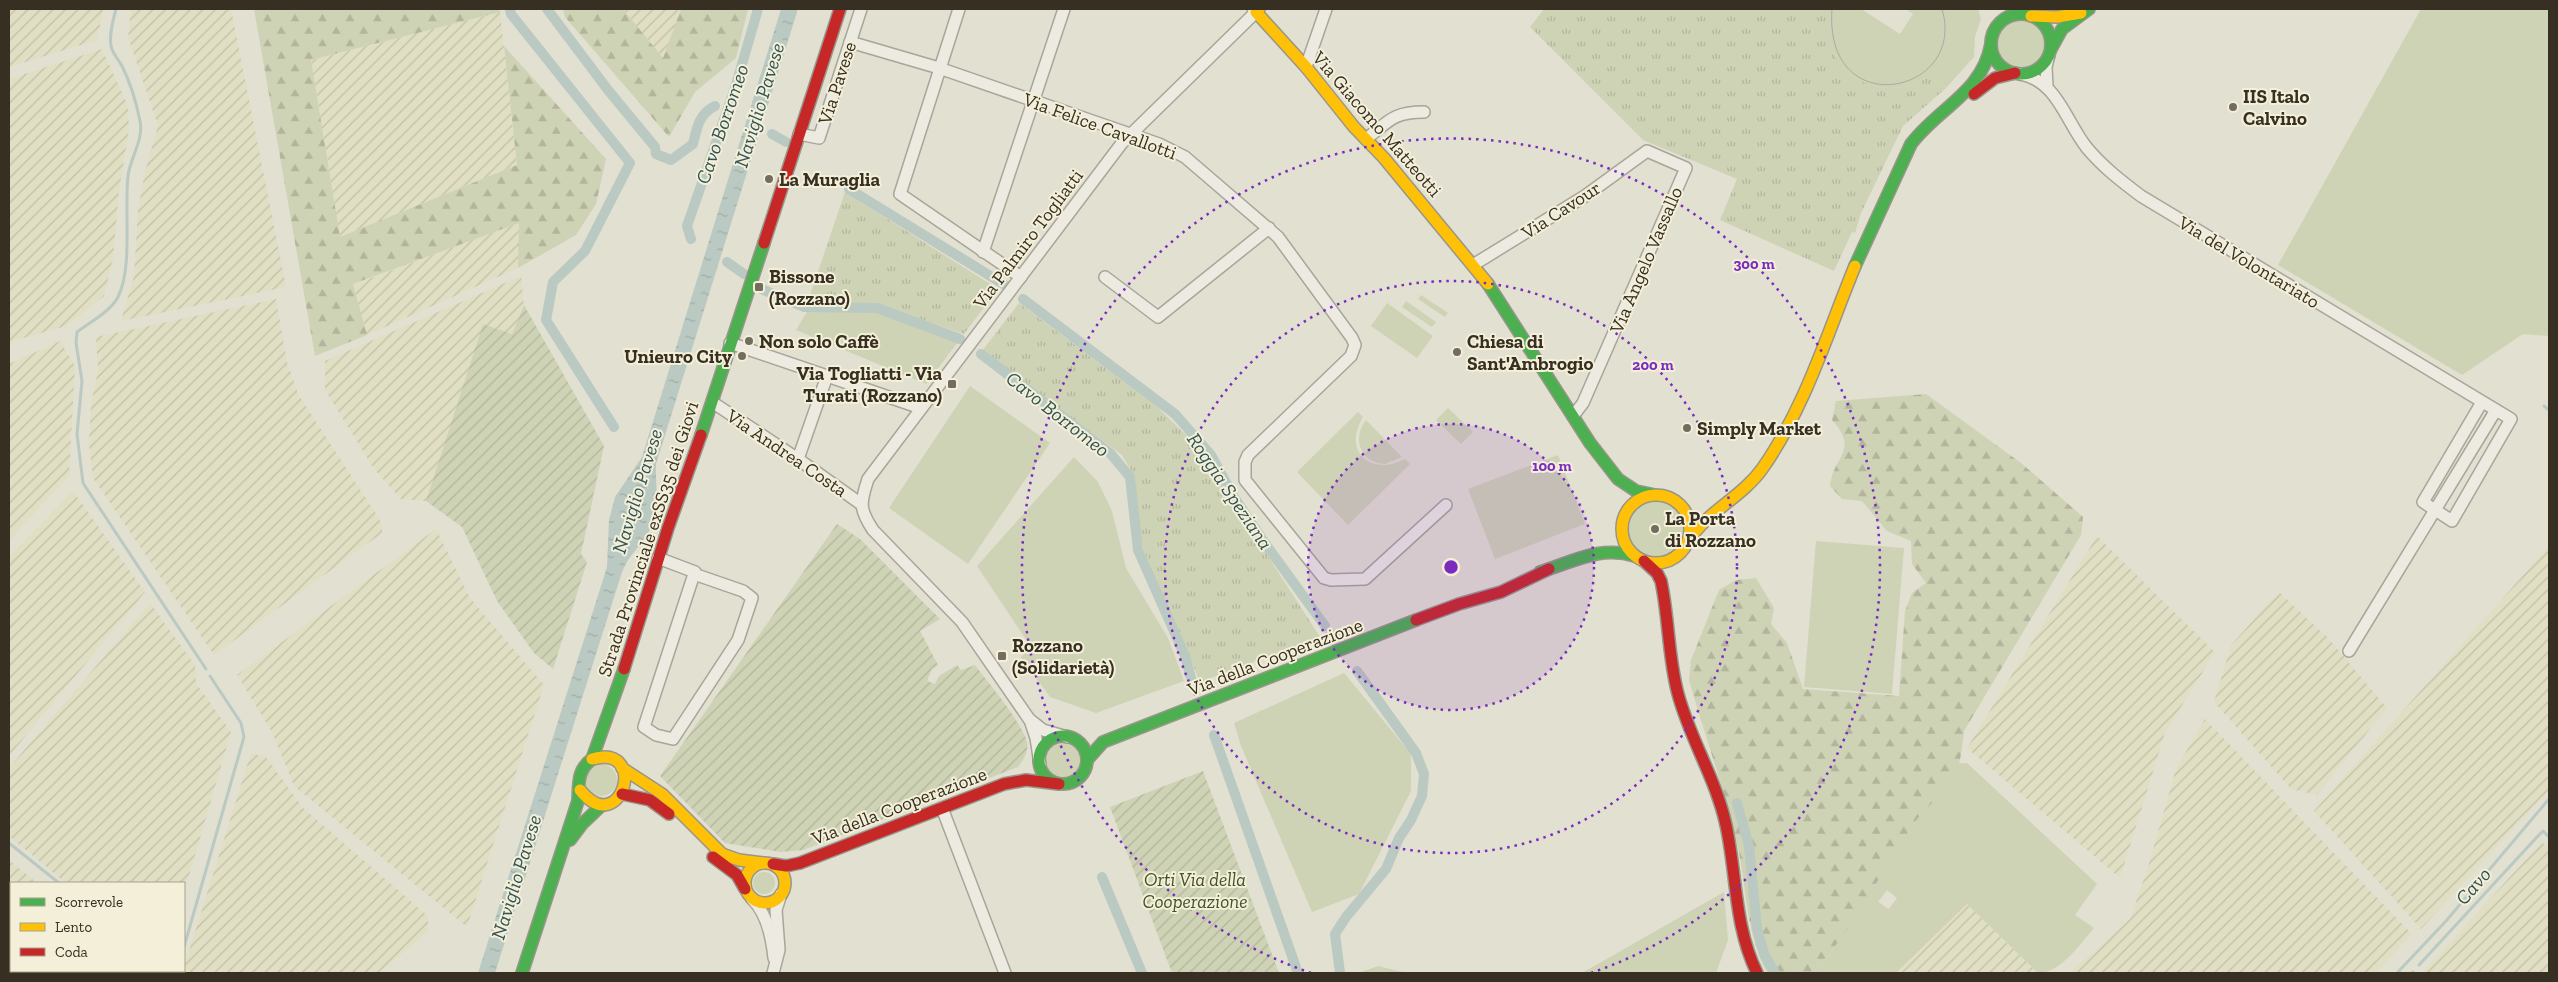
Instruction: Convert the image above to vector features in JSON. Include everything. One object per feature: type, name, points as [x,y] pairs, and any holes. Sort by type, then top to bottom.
[{"type":"street","name":"Strada Provinciale exSS35 dei Giovi","points":[[611,710],[658,558],[712,402],[840,9]]},
{"type":"street","name":"Via Pavese","points":[[799,134],[819,138],[862,9]]},
{"type":"street","points":[[959,9],[900,194],[1021,277]]},
{"type":"street","points":[[983,252],[1064,9]]},
{"type":"street","points":[[1306,67],[1326,9]]},
{"type":"street","name":"Via Giacomo Matteotti","points":[[1256,10],[1306,67],[1344,116],[1366,139],[1473,265],[1499,299],[1590,443],[1621,482]]},
{"type":"street","name":"Via Palmiro Togliatti","points":[[862,509],[868,479],[1132,133],[1256,10]]},
{"type":"street","points":[[1836,319],[1851,275],[1913,141],[1982,73],[1990,57],[1994,10]]},
{"type":"street","points":[[1993,32],[2006,18],[2024,13],[2057,17],[2086,11]]},
{"type":"street","points":[[1663,588],[1675,558],[1703,522],[1724,503],[1748,486],[1775,448],[1836,319],[1861,274],[1922,144],[1985,84],[1999,76],[2037,69],[2049,53],[2059,33],[2086,11]]},
{"type":"street","points":[[2024,13],[2040,21],[2047,29],[2051,40],[2046,67],[2048,86]]},
{"type":"street","name":"Via Felice Cavallotti","points":[[850,42],[939,68],[1132,133],[1185,157],[1283,242],[1352,338],[1355,346],[1351,356],[1248,455],[1245,462],[1245,480],[1320,574],[1331,580],[1365,579],[1446,505]]},
{"type":"street","points":[[1991,44],[1994,56],[1999,64],[2018,73],[2035,78],[2048,86]]},
{"type":"street","name":"Via del Volontariato","points":[[2048,86],[2086,147],[2110,173],[2141,196],[2496,410]]},
{"type":"street","points":[[1366,139],[1395,115],[1408,111],[1424,112]]},
{"type":"street","name":"Via Cavour","points":[[1473,265],[1585,196],[1647,150]]},
{"type":"street","name":"Via Angelo Vassallo","points":[[1573,416],[1583,403],[1686,168],[1647,150]]},
{"type":"street","points":[[1105,277],[1158,317],[1269,228]]},
{"type":"street","points":[[730,344],[921,408]]},
{"type":"street","points":[[798,459],[827,376]]},
{"type":"street","name":"Via Andrea Costa","points":[[712,402],[798,459],[862,509],[881,540],[965,626],[1029,719]]},
{"type":"street","points":[[2349,651],[2435,510],[2496,410],[2511,420],[2452,521],[2435,510],[2422,502],[2482,402]]},
{"type":"street","points":[[1621,482],[1636,491],[1668,498],[1699,510],[1724,503]]},
{"type":"street","points":[[1621,482],[1626,497],[1623,539],[1640,559],[1658,575],[1663,588],[1674,676],[1686,718],[1697,770],[1732,860],[1741,929],[1757,973]]},
{"type":"street","points":[[1624,517],[1635,503],[1654,495]]},
{"type":"street","points":[[1678,503],[1688,516],[1690,524],[1689,540]]},
{"type":"street","name":"Via della Cooperazione","points":[[1588,554],[1607,539],[1624,517]]},
{"type":"street","name":"Via della Cooperazione","points":[[1087,760],[1090,754],[1103,742],[1459,604],[1498,585],[1588,554],[1613,549],[1640,559]]},
{"type":"street","points":[[658,558],[743,592],[752,598],[738,640],[673,739],[656,735],[644,727],[694,574]]},
{"type":"street","points":[[1640,559],[1663,563],[1675,558]]},
{"type":"street","points":[[561,856],[582,824],[602,805],[611,803],[622,794],[626,784],[611,742],[611,710]]},
{"type":"street","points":[[602,805],[588,800],[580,790],[578,780],[581,769],[592,759],[611,710]]},
{"type":"street","points":[[1029,719],[1043,730],[1071,738],[1084,748],[1087,760],[1085,770],[1080,778],[1071,783],[1060,784],[1046,777],[1029,719]]},
{"type":"street","points":[[1040,756],[1054,738],[1071,738]]},
{"type":"street","name":"Via della Cooperazione","points":[[1071,738],[1103,742]]},
{"type":"street","name":"Via della Cooperazione","points":[[1004,784],[1028,768],[1040,756]]},
{"type":"street","points":[[592,759],[605,757],[619,765]]},
{"type":"street","name":"Via della Cooperazione","points":[[619,765],[646,781],[662,794],[722,854],[739,860],[786,866],[807,861],[1004,784],[1026,780],[1060,784]]},
{"type":"street","points":[[522,973],[561,856],[580,790]]},
{"type":"street","points":[[622,794],[644,798],[659,805],[707,852],[737,875],[760,909],[768,929],[774,952],[774,972]]},
{"type":"street","points":[[942,808],[1005,973]]},
{"type":"street","name":"Via della Cooperazione","points":[[783,891],[793,874],[807,861]]},
{"type":"street","points":[[745,889],[745,878],[749,870],[768,863],[782,873],[783,891],[776,910],[780,945],[774,972]]},
{"type":"street","points":[[752,899],[760,903],[769,903],[783,891]]},
{"type":"green space","points":[[9,9],[103,9],[97,40],[9,67]]},
{"type":"green space","points":[[131,9],[231,9],[286,287],[121,321],[134,276],[138,210],[145,172],[158,126],[128,37]]},
{"type":"green space","points":[[254,9],[500,9],[500,12],[311,60],[340,237],[517,165],[504,46],[606,159],[596,204],[576,235],[518,268],[519,223],[353,284],[367,335],[315,356]]},
{"type":"green space","points":[[563,9],[623,9],[663,58],[681,9],[748,9],[736,58],[695,92],[669,137],[565,17]]},
{"type":"green space","points":[[623,9],[681,9],[663,59]]},
{"type":"green space","points":[[1544,9],[1828,9],[1831,47],[1838,61],[1847,72],[1859,80],[1886,88],[1915,84],[1928,77],[1946,88],[1903,126],[1861,213],[1855,233],[1852,232],[1834,271],[1720,220],[1737,179],[1643,140],[1530,27]]},
{"type":"green space","points":[[1828,9],[1861,9],[1900,34],[1913,14],[1906,9],[1978,9],[1981,19],[1975,37],[1974,57],[1946,88],[1928,77],[1915,84],[1901,87],[1886,88],[1872,85],[1859,80],[1847,72],[1838,61],[1830,43]]},
{"type":"green space","points":[[2421,9],[2549,9],[2549,336],[2523,334],[2462,375],[2278,265]]},
{"type":"green space","points":[[500,12],[517,165],[340,237],[311,60]]},
{"type":"green space","points":[[2016,20],[2026,20],[2035,24],[2041,30],[2044,35],[2044,53],[2035,64],[2026,68],[2016,68],[2007,64],[2001,58],[1997,49],[1997,39],[2001,30],[2007,24]]},
{"type":"green space","points":[[102,49],[128,106],[129,130],[119,190],[113,258],[104,296],[66,326],[9,342],[9,79]]},
{"type":"green space","points":[[845,192],[998,289],[964,334],[877,305],[808,301]]},
{"type":"green space","points":[[520,222],[518,268],[367,335],[353,285]]},
{"type":"green space","points":[[521,276],[524,305],[512,334],[483,324],[426,501],[401,499],[374,469],[325,390],[325,361]]},
{"type":"green space","points":[[1421,295],[1448,313],[1445,317],[1418,299]]},
{"type":"green space","points":[[276,299],[287,362],[298,394],[378,517],[382,525],[382,533],[214,655],[93,478],[89,444],[91,404],[98,371],[96,337]]},
{"type":"green space","points":[[1406,301],[1436,322],[1432,327],[1402,307]]},
{"type":"green space","points":[[1019,303],[1154,404],[1186,435],[1215,474],[1320,637],[1200,682],[1143,548],[1137,513],[1135,477],[1122,455],[982,351]]},
{"type":"green space","points":[[1387,303],[1433,336],[1417,358],[1371,326]]},
{"type":"green space","points":[[524,305],[604,446],[581,554],[587,562],[553,669],[534,653],[497,601],[462,527],[426,501],[483,324],[512,334]]},
{"type":"green space","points":[[808,310],[877,313],[958,342],[926,384],[796,330]]},
{"type":"green space","points":[[60,341],[75,366],[69,476],[9,540],[9,364]]},
{"type":"green space","points":[[970,386],[1050,443],[968,564],[889,508]]},
{"type":"green space","points":[[1926,394],[2021,463],[2083,517],[2081,535],[1964,731],[1956,774],[1944,791],[1913,825],[1841,939],[1813,973],[1767,973],[1760,958],[1751,928],[1733,827],[1689,680],[1691,660],[1719,590],[1736,580],[1756,578],[1774,608],[1771,624],[1787,643],[1803,689],[1899,696],[1905,611],[1912,593],[1926,583],[1912,564],[1911,541],[1887,531],[1862,501],[1842,499],[1830,486],[1844,447],[1844,439],[1832,420],[1836,401]]},
{"type":"green space","points":[[1448,408],[1473,432],[1461,444],[1436,420]]},
{"type":"green space","points":[[1358,412],[1363,417],[1357,430],[1356,441],[1358,450],[1363,458],[1371,463],[1381,465],[1393,464],[1405,459],[1410,464],[1348,525],[1297,472]]},
{"type":"green space","points":[[1366,420],[1402,457],[1385,464],[1377,463],[1364,455],[1359,442],[1359,435]]},
{"type":"green space","points":[[1558,455],[1585,524],[1495,559],[1468,489]]},
{"type":"green space","points":[[1074,457],[1098,482],[1112,511],[1126,568],[1168,638],[1184,681],[1096,713],[1050,697],[1021,657],[1031,647],[977,566]]},
{"type":"green space","points":[[73,491],[145,592],[9,756],[9,557]]},
{"type":"green space","points":[[1651,502],[1661,502],[1671,506],[1679,514],[1683,529],[1679,544],[1671,552],[1661,556],[1651,556],[1641,552],[1633,544],[1629,534],[1629,524],[1633,514],[1641,506]]},
{"type":"green space","points":[[837,524],[860,539],[940,619],[920,631],[938,665],[932,669],[927,681],[935,684],[939,676],[957,665],[961,670],[975,665],[1024,733],[1027,746],[1024,759],[1018,767],[803,850],[781,852],[725,843],[660,776]]},
{"type":"green space","points":[[436,529],[470,598],[544,685],[467,927],[294,786],[272,732],[237,675]]},
{"type":"green space","points":[[2097,536],[2215,652],[2165,733],[2120,878],[1967,748]]},
{"type":"green space","points":[[1816,541],[1904,548],[1892,694],[1804,687]]},
{"type":"green space","points":[[2549,546],[2549,790],[2421,929],[2314,811]]},
{"type":"green space","points":[[2279,592],[2329,639],[2387,708],[2317,795],[2291,789],[2214,702],[2231,645]]},
{"type":"green space","points":[[150,603],[195,665],[196,683],[231,732],[185,890],[185,882],[65,882],[9,836],[9,768]]},
{"type":"green space","points":[[1344,673],[1411,754],[1411,791],[1359,894],[1312,912],[1241,746],[1234,723]]},
{"type":"green space","points":[[2205,719],[2412,934],[2376,973],[2070,973],[2130,919],[2147,870],[2176,769]]},
{"type":"green space","points":[[1063,742],[1076,748],[1082,761],[1076,774],[1063,780],[1050,774],[1044,761],[1050,748]]},
{"type":"green space","points":[[251,753],[266,757],[303,808],[428,916],[428,932],[378,973],[184,973],[185,964]]},
{"type":"green space","points":[[1959,763],[1967,763],[2097,884],[2075,915],[2094,928],[2062,963],[2046,972],[2038,973],[1967,904],[1896,973],[1813,973],[1841,938],[1900,842],[1955,772]],"holes":[[[1887,890],[1897,898],[1889,909],[1878,902]]]},
{"type":"green space","points":[[601,764],[613,768],[617,780],[613,792],[601,796],[589,792],[585,780],[589,768]]},
{"type":"green space","name":"Orti Via della Cooperazione","points":[[1203,771],[1279,973],[1172,973],[1110,807]]},
{"type":"green space","points":[[2542,842],[2549,849],[2549,973],[2426,973],[2424,971]]},
{"type":"green space","points":[[9,860],[36,882],[10,882],[10,972],[73,972],[9,973]]},
{"type":"green space","points":[[764,872],[772,875],[775,883],[772,891],[764,894],[756,891],[753,883],[756,875]]},
{"type":"green space","points":[[1724,892],[1728,940],[1716,973],[1582,973]]},
{"type":"green space","points":[[1967,904],[2035,970],[2030,973],[1896,973]]},
{"type":"green space","points":[[1378,966],[1407,973],[1358,973]]},
{"type":"green space","points":[[152,972],[154,973],[92,973]]},
{"type":"water","name":"Naviglio Pavese","points":[[781,9],[798,9],[656,464],[657,503],[652,526],[622,572],[495,973],[478,973],[607,567],[609,520],[615,497],[642,457]]},
{"type":"waterway","points":[[116,9],[111,32],[111,46],[131,86],[141,128],[128,176],[127,255],[123,285],[118,297],[110,307],[77,332],[76,343],[82,381],[77,434],[83,483],[206,669]]},
{"type":"waterway","points":[[510,9],[511,14],[630,163],[585,251],[553,282],[546,320],[614,427]]},
{"type":"waterway","points":[[547,9],[608,90],[655,147],[656,154],[671,160],[693,144],[702,117],[715,106]]},
{"type":"waterway","name":"Cavo Borromeo","points":[[691,239],[687,226],[736,85],[758,9]]},
{"type":"waterway","name":"Roggia Speziana","points":[[772,134],[786,142]]},
{"type":"waterway","name":"Roggia Speziana","points":[[849,189],[1005,285]]},
{"type":"waterway","name":"Cavo Borromeo","points":[[727,262],[744,274]]},
{"type":"waterway","name":"Cavo Borromeo","points":[[759,288],[804,307],[877,308],[960,339]]},
{"type":"waterway","name":"Roggia Speziana","points":[[1023,299],[1175,414],[1211,455],[1234,497],[1325,626]]},
{"type":"waterway","name":"Cavo Borromeo","points":[[981,354],[1110,453],[1130,477],[1138,550],[1185,656],[1191,678]]},
{"type":"waterway","name":"Cavo","points":[[2544,406],[2549,410]]},
{"type":"waterway","name":"Roggia Speziana","points":[[1340,973],[1335,934],[1346,917],[1386,869],[1399,838],[1411,820],[1422,796],[1424,774],[1416,753],[1357,671]]},
{"type":"waterway","points":[[185,944],[244,737],[241,723],[210,676]]},
{"type":"waterway","name":"Cavo Borromeo","points":[[1214,735],[1298,973]]},
{"type":"waterway","name":"Cavo","points":[[2397,973],[2446,921],[2549,799]]},
{"type":"waterway","points":[[1737,803],[1749,846],[1757,928],[1764,954],[1775,973]]},
{"type":"waterway","points":[[2419,965],[2543,831],[2549,837]]},
{"type":"waterway","points":[[9,843],[58,882]]},
{"type":"waterway","points":[[1102,877],[1142,973]]},
{"type":"tram line","points":[[1832,9],[1835,46],[1849,70],[1870,82],[1893,84],[1916,77],[1935,61],[1944,38],[1942,9]]},
{"type":"traffic: fast","points":[[2051,49],[2062,29],[2089,9]]},
{"type":"traffic: fast","points":[[2021,14],[2038,19],[2046,27],[2051,44],[2046,61],[2038,69],[2021,74],[2004,69],[1996,61],[1991,44],[1996,27],[2004,19],[2021,14]]},
{"type":"traffic: fast","points":[[1855,266],[1911,144],[1922,131],[1958,99],[1979,75],[1991,44]]},
{"type":"traffic: fast","points":[[701,435],[764,243]]},
{"type":"traffic: fast","points":[[1488,284],[1590,443],[1618,479],[1636,491],[1655,495]]},
{"type":"traffic: fast","points":[[1540,572],[1598,554],[1610,552],[1635,556]]},
{"type":"traffic: fast","points":[[1087,760],[1103,742],[1416,620]]},
{"type":"traffic: fast","points":[[522,973],[578,801],[581,772],[592,759],[624,669]]},
{"type":"traffic: fast","points":[[1063,736],[1072,738],[1080,743],[1085,751],[1087,760],[1085,769],[1080,777],[1072,782],[1063,784],[1054,782],[1046,777],[1041,769],[1039,760],[1041,751],[1046,743],[1054,738],[1063,736]]},
{"type":"traffic: fast","points":[[570,840],[582,824],[602,805]]},
{"type":"traffic: slow","points":[[1259,9],[1256,12],[1306,67],[1354,127],[1384,158],[1488,284]]},
{"type":"traffic: slow","points":[[2031,16],[2057,17],[2081,13]]},
{"type":"traffic: slow","points":[[1689,540],[1706,521],[1754,479],[1777,446],[1803,396],[1855,266]]},
{"type":"traffic: slow","points":[[1656,495],[1669,498],[1680,505],[1687,516],[1690,529],[1687,542],[1680,553],[1669,560],[1656,563],[1643,560],[1632,553],[1625,542],[1622,529],[1625,516],[1632,505],[1643,498],[1656,495]]},
{"type":"traffic: slow","points":[[580,790],[595,803],[607,804],[617,798],[623,788],[625,775],[620,764],[610,758],[592,759]]},
{"type":"traffic: slow","points":[[622,768],[662,794],[722,854],[739,860],[763,863]]},
{"type":"traffic: slow","points":[[769,863],[776,866],[782,872],[785,883],[784,891],[776,900],[769,903],[761,903],[754,900],[746,891],[745,879],[748,872],[757,864],[769,863]]},
{"type":"traffic: jam","points":[[764,243],[840,9]]},
{"type":"traffic: jam","points":[[1974,94],[1995,78],[2015,73]]},
{"type":"traffic: jam","points":[[624,669],[668,528],[701,435]]},
{"type":"traffic: jam","points":[[1644,561],[1657,573],[1661,581],[1672,666],[1678,694],[1689,727],[1722,808],[1730,844],[1740,919],[1744,937],[1757,973]]},
{"type":"traffic: jam","points":[[1416,620],[1459,604],[1501,592],[1549,569]]},
{"type":"traffic: jam","points":[[773,864],[786,866],[800,863],[1004,784],[1026,780],[1059,784]]},
{"type":"traffic: jam","points":[[622,794],[650,800],[669,814]]},
{"type":"traffic: jam","points":[[713,857],[737,875],[745,889]]},
{"type":"place","name":"IIS Italo Calvino","points":[[2233,107]]},
{"type":"place","name":"La Muraglia","points":[[769,179]]},
{"type":"place","name":"Bissone (Rozzano)","points":[[759,287]]},
{"type":"place","name":"Non solo Caffè","points":[[749,341]]},
{"type":"place","name":"Chiesa di Sant'Ambrogio","points":[[1457,352]]},
{"type":"place","name":"Unieuro City","points":[[742,356]]},
{"type":"place","name":"Via Togliatti - Via Turati (Rozzano)","points":[[952,384]]},
{"type":"place","name":"Simply Market","points":[[1687,428]]},
{"type":"place","name":"La Porta di Rozzano","points":[[1655,529]]},
{"type":"place","name":"Rozzano (Solidarietà)","points":[[1002,656]]}]
